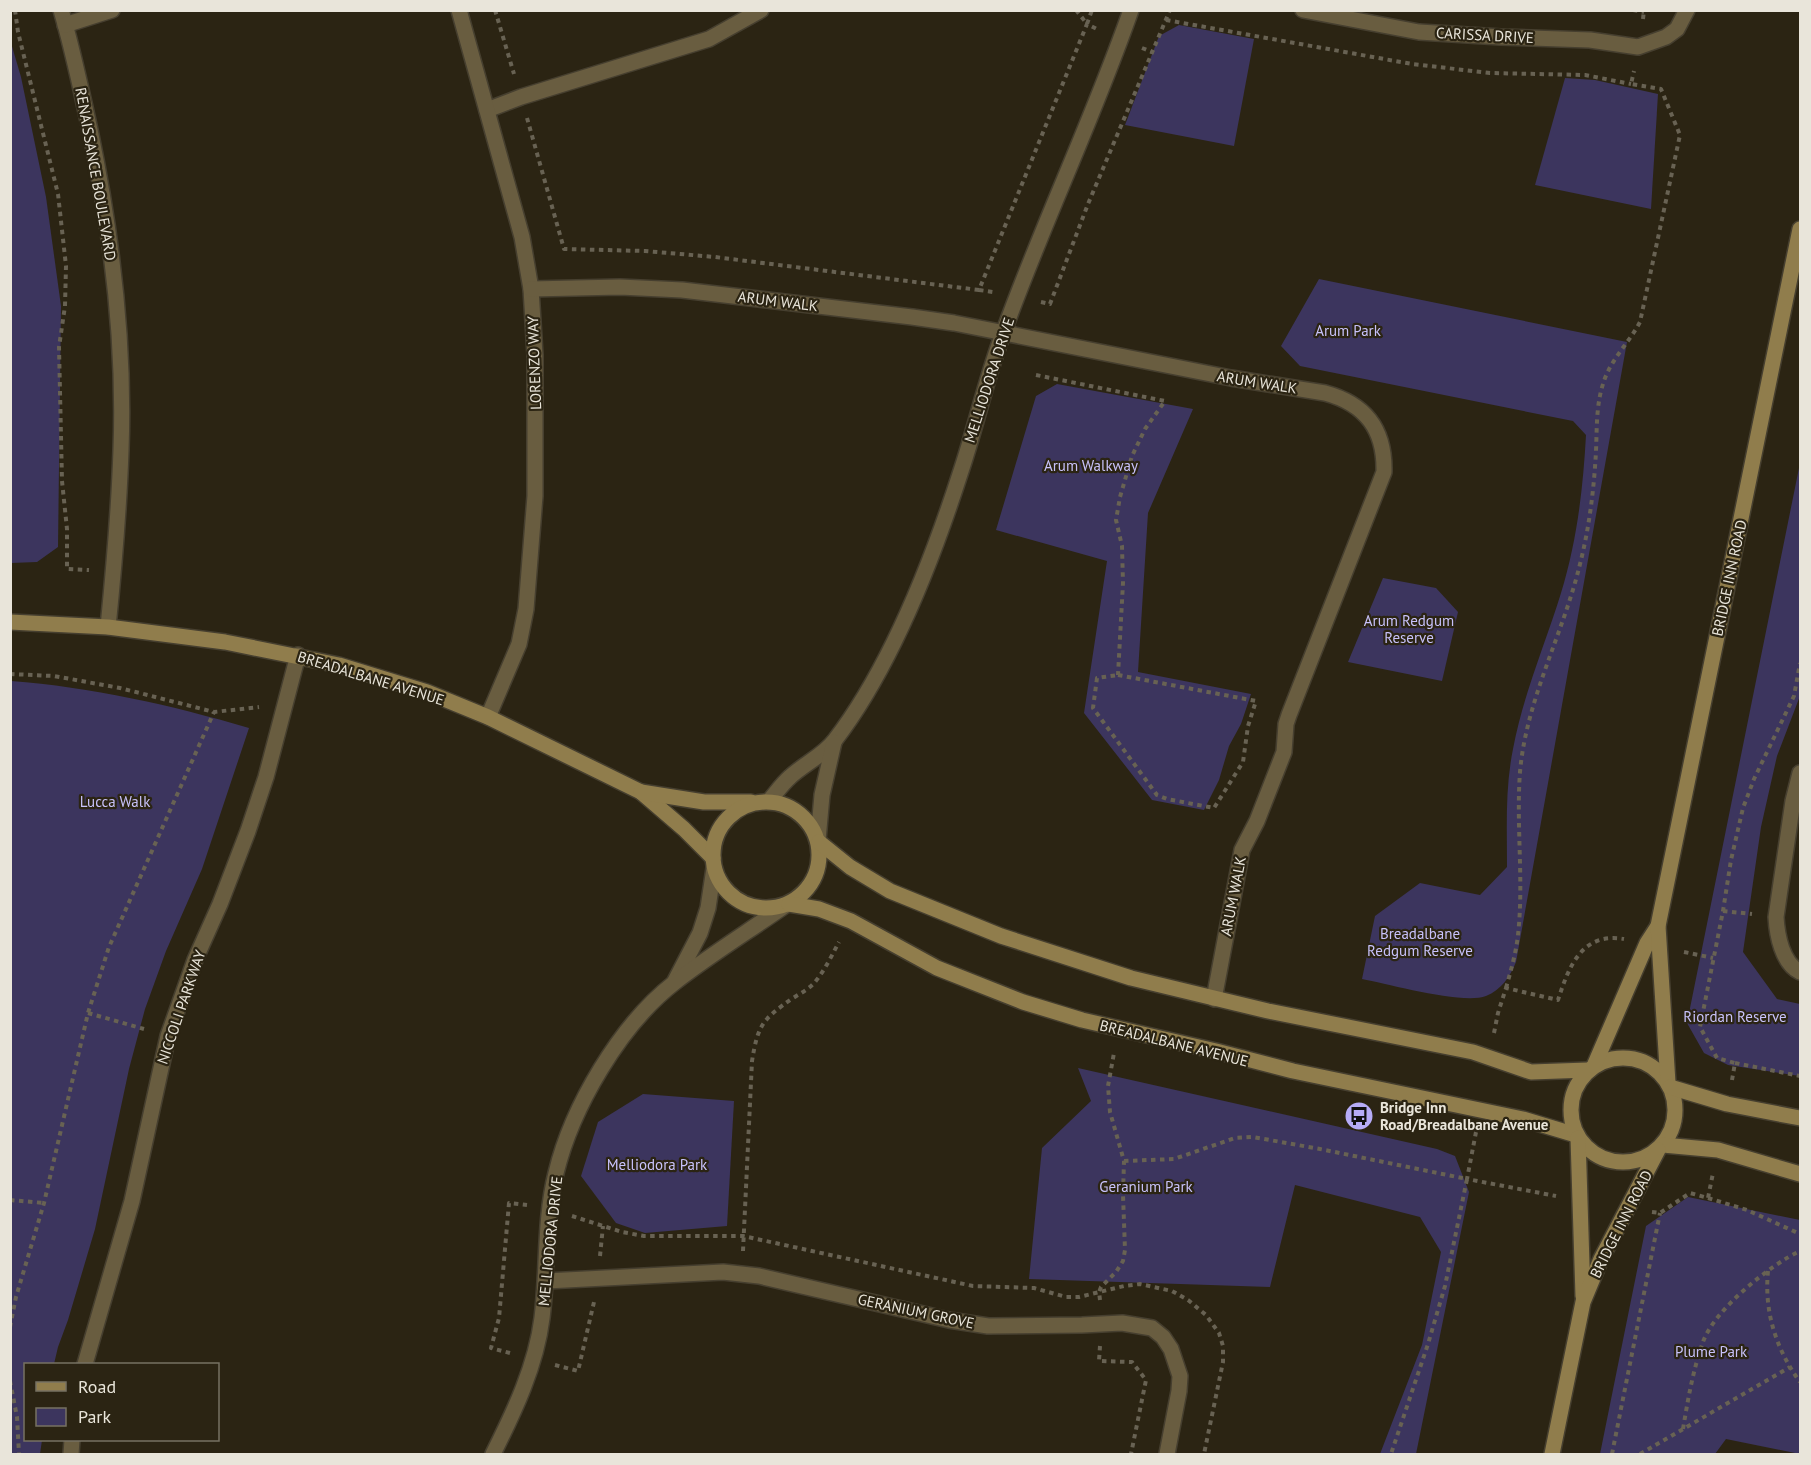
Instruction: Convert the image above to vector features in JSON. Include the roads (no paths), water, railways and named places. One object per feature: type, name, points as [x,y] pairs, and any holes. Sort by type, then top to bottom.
[{"type":"street","points":[[63,18],[112,10]]},
{"type":"street","name":"LORENZO WAY","points":[[459,10],[522,237],[531,289],[535,355],[535,496],[526,609],[519,644],[488,717]]},
{"type":"street","points":[[487,110],[521,97],[709,39],[761,10]]},
{"type":"street","name":"MELLIODORA DRIVE","points":[[764,801],[834,742],[877,674],[930,558],[960,474],[1003,333],[1131,10]]},
{"type":"street","name":"CARISSA DRIVE","points":[[1303,10],[1419,32],[1590,40],[1638,47],[1666,37],[1677,29],[1687,10]]},
{"type":"street","name":"RENAISSANCE BOULEVARD","points":[[63,18],[89,124],[110,236],[119,332],[121,450],[114,572],[108,627]]},
{"type":"street","name":"BRIDGE INN ROAD","points":[[1669,1085],[1658,927],[1800,229]]},
{"type":"street","name":"ARUM WALK","points":[[531,289],[620,287],[682,290],[912,317],[1185,370],[1325,393],[1343,398],[1358,408],[1372,422],[1380,439],[1384,456],[1384,472],[1289,714],[1284,752],[1257,821],[1242,850],[1214,999]]},
{"type":"street","name":"BREADALBANE AVENUE","points":[[10,622],[108,627],[225,642],[339,665],[427,692],[488,717],[641,792],[684,829],[713,863]]},
{"type":"street","name":"NICCOLI PARKWAY","points":[[86,1363],[132,1201],[168,1036],[195,960],[220,904],[248,831],[266,777],[298,656]]},
{"type":"street","name":"MELLIODORA DRIVE","points":[[818,841],[822,795],[834,742]]},
{"type":"street","points":[[1800,773],[1793,801],[1776,917],[1777,935],[1784,953],[1800,972]]},
{"type":"street","name":"BREADALBANE AVENUE","points":[[641,792],[704,802],[764,801]]},
{"type":"street","points":[[764,801],[785,804],[799,812],[811,825],[818,841],[820,861],[815,878],[804,894],[788,904],[769,909],[750,906],[734,898],[722,885],[713,863],[714,842],[720,827],[730,815],[744,806],[764,801]]},
{"type":"street","points":[[818,841],[850,867],[890,891],[1001,936],[1131,978],[1214,999],[1473,1052],[1531,1072],[1591,1068]]},
{"type":"street","name":"MELLIODORA DRIVE","points":[[673,984],[700,933],[708,908],[713,863]]},
{"type":"street","name":"MELLIODORA DRIVE","points":[[493,1455],[531,1367],[542,1321],[549,1218],[555,1174],[572,1127],[592,1085],[615,1046],[644,1010],[673,984],[788,904]]},
{"type":"street","name":"BREADALBANE AVENUE","points":[[788,904],[819,909],[851,921],[912,956],[1023,1002],[1118,1030],[1364,1087],[1523,1119],[1577,1137]]},
{"type":"street","name":"BRIDGE INN ROAD","points":[[1591,1068],[1647,943],[1658,927]]},
{"type":"street","points":[[1626,1057],[1642,1061],[1657,1070],[1669,1085],[1674,1101],[1675,1117],[1671,1131],[1661,1146],[1648,1157],[1632,1162],[1617,1163],[1602,1159],[1588,1150],[1577,1137],[1570,1118],[1571,1100],[1577,1084],[1591,1068],[1609,1059],[1626,1057]]},
{"type":"street","points":[[1669,1085],[1727,1104],[1800,1118]]},
{"type":"street","name":"BRIDGE INN ROAD","points":[[1577,1137],[1583,1302]]},
{"type":"street","points":[[1661,1146],[1718,1150],[1800,1174]]},
{"type":"street","name":"BRIDGE INN ROAD","points":[[1552,1455],[1583,1302],[1601,1259],[1661,1146]]},
{"type":"street","name":"GERANIUM GROVE","points":[[546,1281],[723,1272],[759,1276],[949,1320],[988,1326],[1122,1323],[1152,1328],[1163,1337],[1171,1349],[1180,1376],[1167,1455]]},
{"type":"place","name":"Bridge Inn Road/Breadalbane Avenue","points":[[1359,1116]]},
{"type":"park label","name":"Arum Park","points":[[1348,330]]},
{"type":"park label","name":"Arum Walkway","points":[[1091,465]]},
{"type":"park label","name":"Arum Redgum Reserve","points":[[1409,628]]},
{"type":"park label","name":"Lucca Walk","points":[[115,801]]},
{"type":"park label","name":"Breadalbane Redgum Reserve","points":[[1420,942]]},
{"type":"park label","name":"Riordan Reserve","points":[[1735,1016]]},
{"type":"park label","name":"Melliodora Park","points":[[657,1164]]},
{"type":"park label","name":"Geranium Park","points":[[1146,1186]]},
{"type":"park label","name":"Plume Park","points":[[1711,1351]]}]
